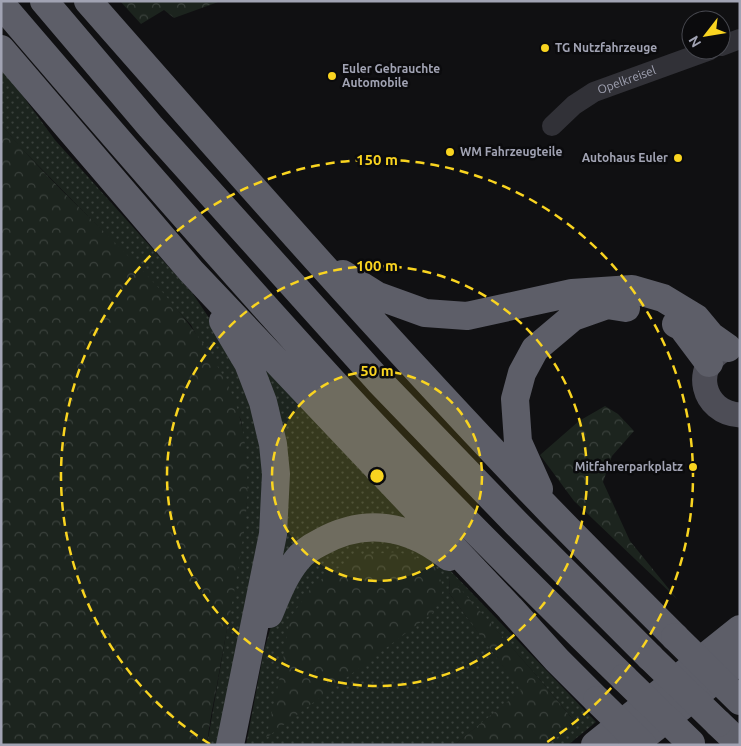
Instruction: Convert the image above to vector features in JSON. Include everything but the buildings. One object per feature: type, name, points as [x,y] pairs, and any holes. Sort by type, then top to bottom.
[{"type":"highway","points":[[44,1],[150,126],[379,381],[517,524],[740,744]]},
{"type":"highway","points":[[88,1],[310,251],[550,510],[740,701]]},
{"type":"highway","points":[[1,4],[170,201],[359,409],[516,572],[692,744]]},
{"type":"highway","points":[[1,49],[191,271],[557,660],[643,745]]},
{"type":"highway","points":[[310,251],[378,296],[425,313],[467,316],[572,293],[632,289],[663,298],[696,318],[726,352]]},
{"type":"highway","points":[[191,271],[225,323],[248,363],[263,402],[273,444],[276,474],[273,534],[230,745]]},
{"type":"highway","points":[[550,510],[518,442],[515,399],[522,373],[535,348],[573,316],[607,305],[656,312],[726,352]]},
{"type":"highway","points":[[241,745],[268,615],[282,581],[298,558],[338,533],[364,527],[382,527],[404,532],[442,551],[510,608]]},
{"type":"highway","points":[[595,745],[739,629]]},
{"type":"highway","points":[[633,745],[740,660]]},
{"type":"main road","points":[[726,352],[705,375],[705,387],[710,399],[719,409],[731,414],[740,415]]},
{"type":"street","name":"Opelkreisel","points":[[552,126],[574,105],[594,92],[682,60]]},
{"type":"green space","points":[[120,1],[221,1],[174,18],[164,10],[141,24]]},
{"type":"green space","points":[[1,66],[55,140],[193,294],[242,367],[270,475],[224,745],[207,745],[247,501],[246,459],[241,420],[191,325],[131,260],[19,146],[1,124]]},
{"type":"green space","points":[[1,124],[59,188],[151,279],[179,312],[205,346],[227,383],[238,411],[242,426],[247,472],[245,525],[207,745],[1,745]]},
{"type":"green space","points":[[251,345],[413,520],[281,563]]},
{"type":"green space","points":[[605,406],[618,414],[634,431],[612,456],[603,482],[630,541],[677,599],[574,501],[540,455],[579,421]]},
{"type":"green space","points":[[389,539],[445,565],[596,722],[568,745],[547,745],[575,722],[450,578],[449,593],[522,691],[454,745],[246,745],[264,650],[275,613],[299,570],[342,543]]},
{"type":"green space","points":[[398,552],[433,563],[444,588],[434,612],[266,738],[280,677],[290,618],[314,584],[358,555]]},
{"type":"green space","points":[[450,577],[575,722],[547,745],[454,745],[521,691],[449,593]]},
{"type":"place","name":"TG Nutzfahrzeuge","points":[[545,48]]},
{"type":"place","name":"Euler Gebrauchte Automobile","points":[[332,76]]},
{"type":"place","name":"WM Fahrzeugteile","points":[[450,152]]},
{"type":"place","name":"Autohaus Euler","points":[[678,158]]},
{"type":"place","name":"Mitfahrerparkplatz","points":[[693,467]]}]
